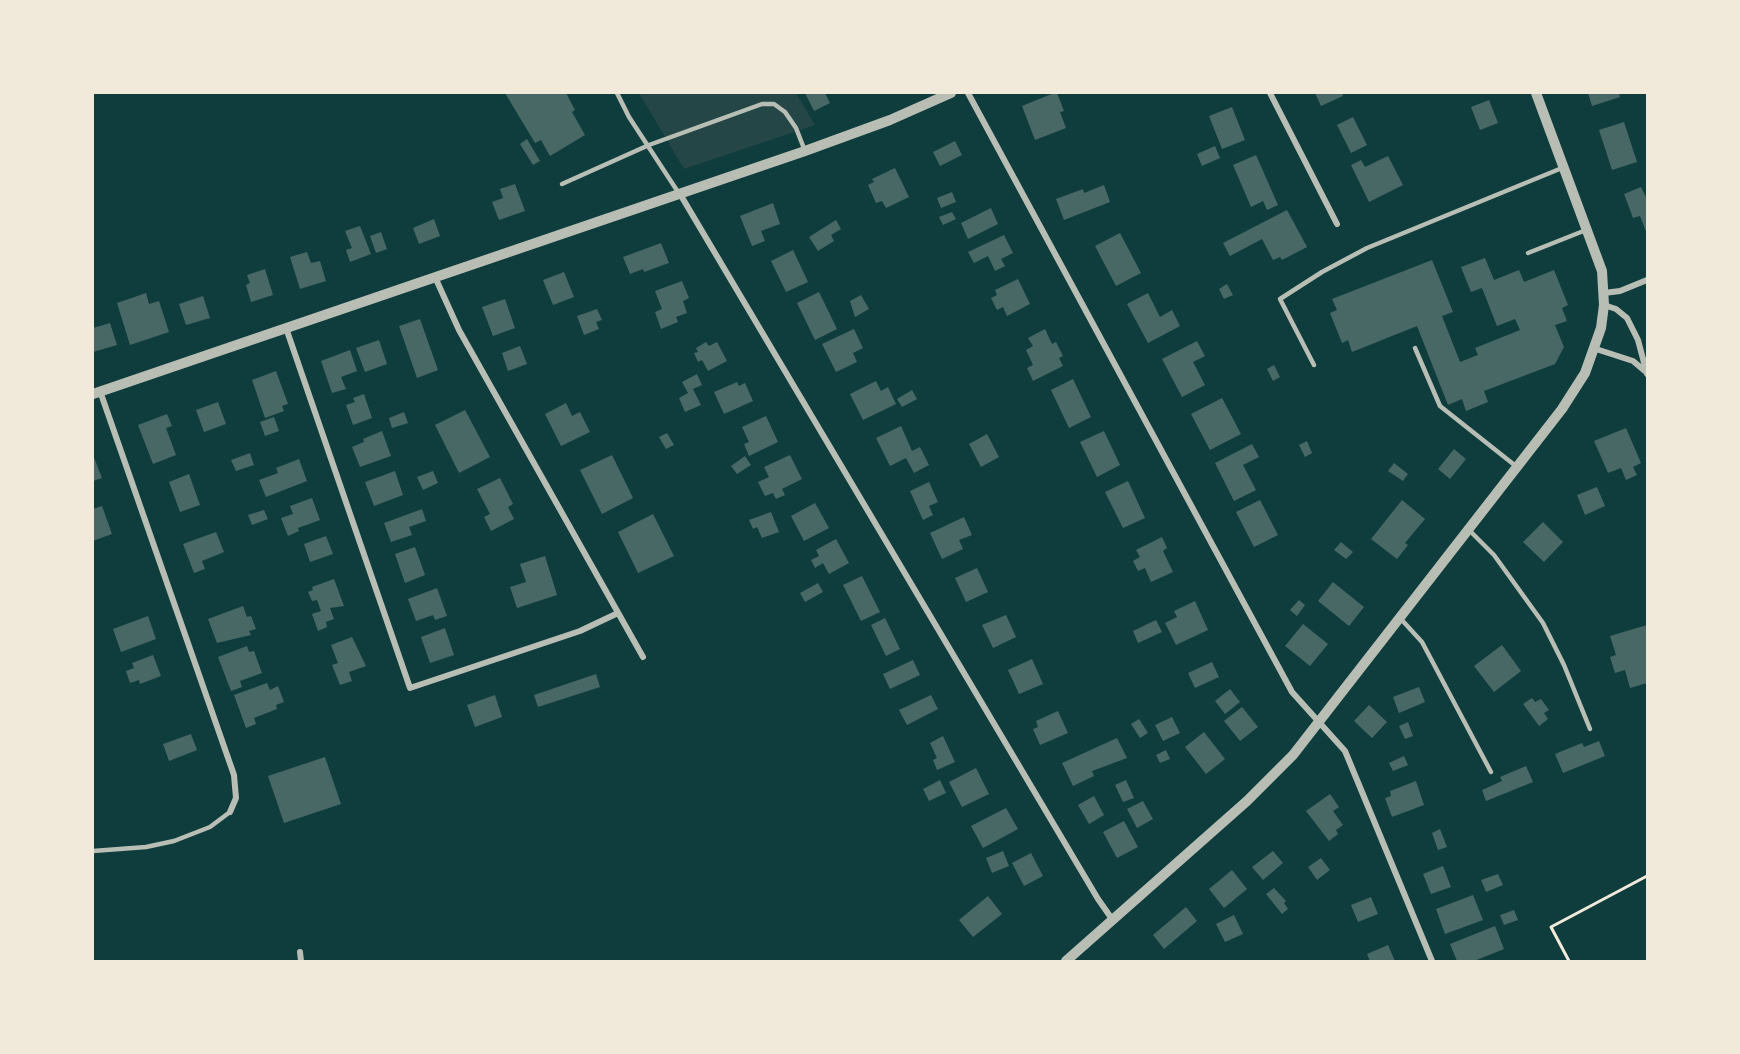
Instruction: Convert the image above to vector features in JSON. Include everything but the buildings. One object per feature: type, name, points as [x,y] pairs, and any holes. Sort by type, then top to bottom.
[{"type":"street","points":[[230,812],[236,798],[234,774],[97,393],[805,151],[890,120],[951,93]]},
{"type":"street","points":[[968,93],[1292,692],[1340,742],[1350,761],[1432,961]]},
{"type":"street","points":[[1270,93],[1337,224]]},
{"type":"street","points":[[1066,961],[1247,801],[1293,755],[1469,530],[1579,383],[1596,349],[1604,293],[1599,261],[1536,93]]},
{"type":"street","points":[[680,194],[1098,899],[1113,919]]},
{"type":"street","points":[[435,277],[459,330],[643,657]]},
{"type":"street","points":[[1604,293],[1629,289],[1647,280]]},
{"type":"street","points":[[1604,305],[1616,309],[1627,318],[1638,340],[1647,374]]},
{"type":"street","points":[[286,328],[410,688],[580,631],[618,613]]},
{"type":"street","points":[[1596,349],[1633,361],[1647,374]]},
{"type":"street","points":[[300,952],[302,961]]},
{"type":"lane","points":[[617,93],[629,117],[680,194]]},
{"type":"lane","points":[[562,184],[649,145],[769,104],[785,112],[805,151]]},
{"type":"lane","points":[[1314,365],[1280,299],[1329,267],[1367,248],[1565,167]]},
{"type":"lane","points":[[1528,253],[1588,229]]},
{"type":"lane","points":[[1415,348],[1440,406],[1517,467]]},
{"type":"lane","points":[[1469,530],[1494,555],[1543,623],[1564,665],[1590,729]]},
{"type":"lane","points":[[1400,618],[1422,642],[1491,772]]},
{"type":"lane","points":[[93,851],[146,847],[174,841],[210,827],[230,812]]},
{"type":"path","points":[[1569,961],[1551,927],[1647,876]]},
{"type":"shaded area","points":[[639,93],[796,93],[815,125],[684,169]]}]
